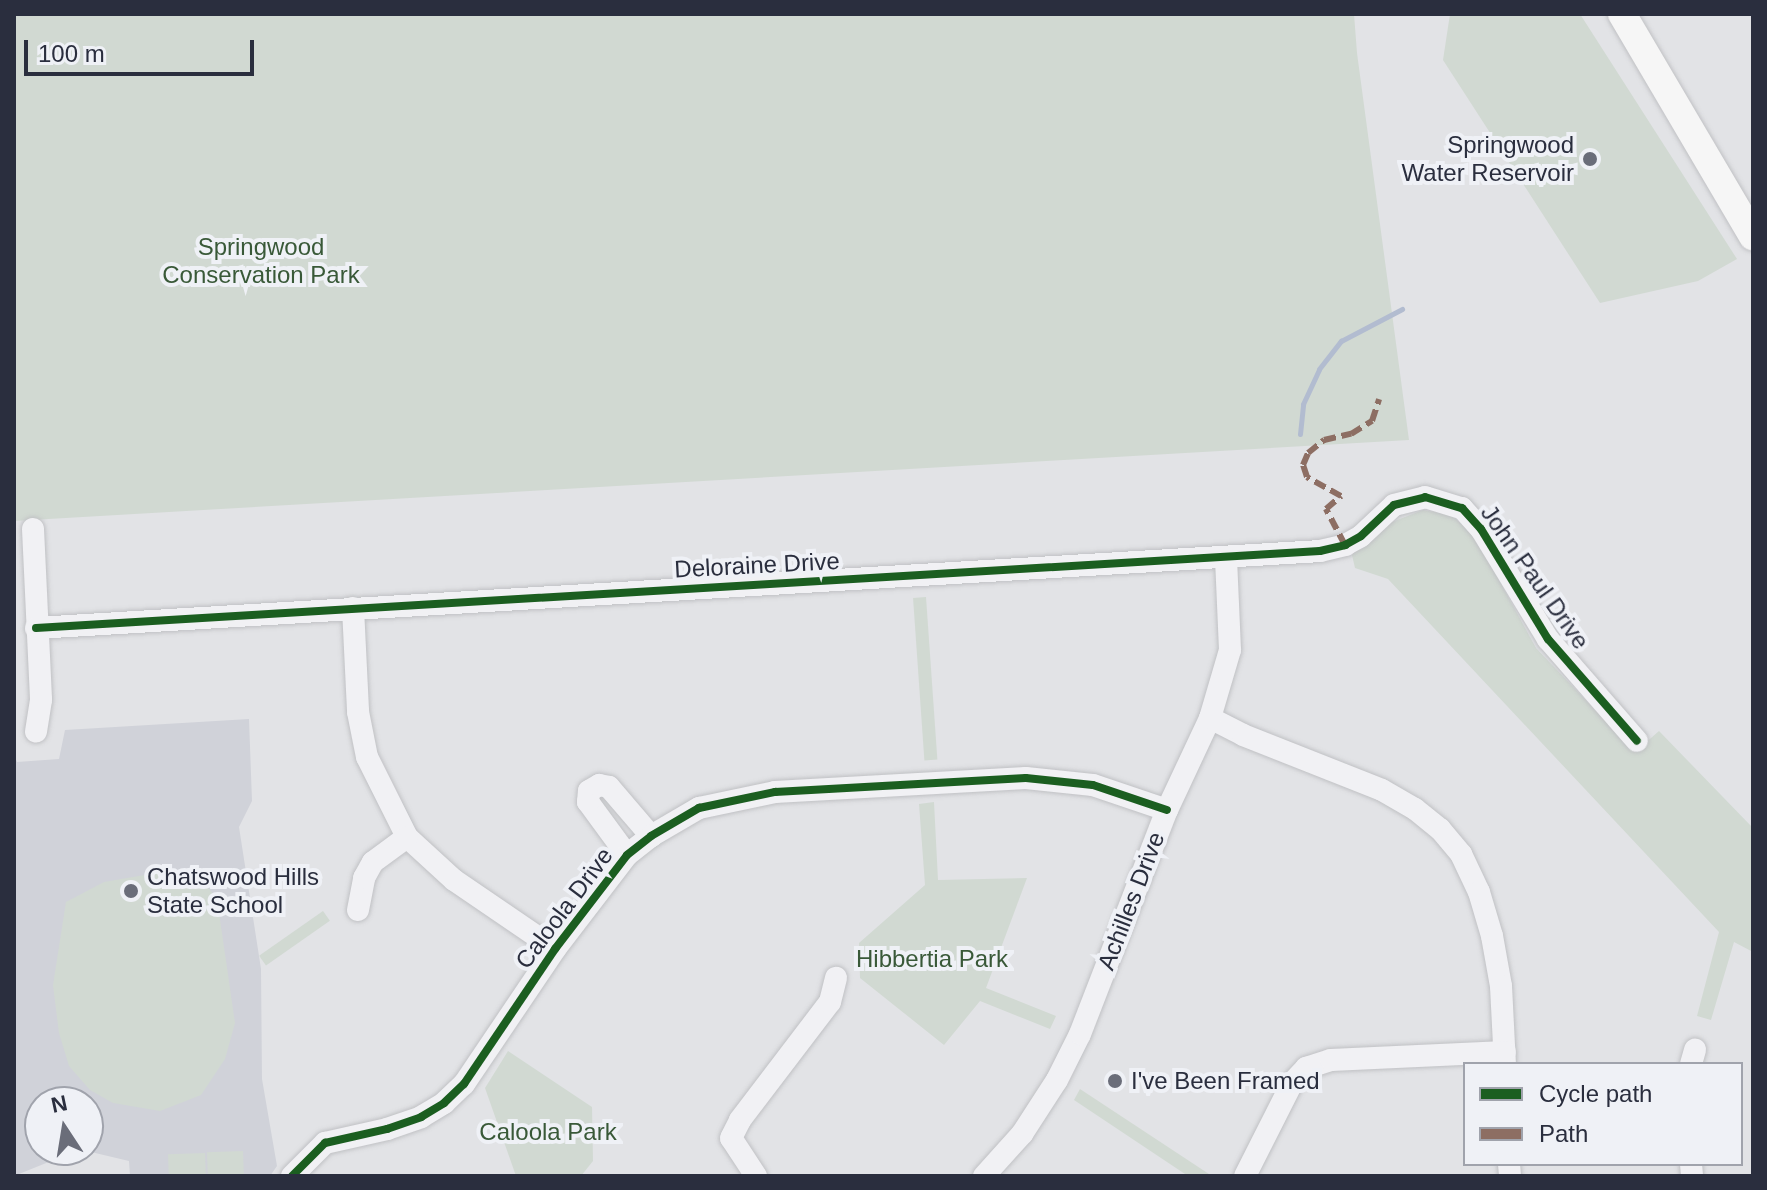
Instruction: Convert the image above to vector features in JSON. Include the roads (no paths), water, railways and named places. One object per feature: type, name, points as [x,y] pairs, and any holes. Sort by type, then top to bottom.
[{"type":"main road","points":[[1622,14],[1753,236]]},
{"type":"street","name":"Deloraine Drive","points":[[36,628],[1226,558],[1345,545],[1394,505],[1417,499],[1442,500],[1462,508]]},
{"type":"street","name":"John Paul Drive","points":[[1462,508],[1481,529],[1548,639],[1637,741]]},
{"type":"street","points":[[33,529],[24,584],[36,628],[41,700],[36,732]]},
{"type":"street","name":"Achilles Drive","points":[[984,1176],[1022,1134],[1057,1080],[1080,1034],[1167,810],[1210,718],[1230,650],[1226,558]]},
{"type":"street","points":[[353,608],[358,712],[367,757],[407,837],[454,880],[555,949]]},
{"type":"street","points":[[1210,718],[1243,735],[1382,790],[1415,809],[1440,829],[1461,854],[1479,892],[1492,936],[1501,986],[1505,1058],[1331,1060],[1306,1068],[1292,1083],[1245,1176]]},
{"type":"street","name":"Caloola Drive","points":[[292,1176],[325,1143],[387,1129],[421,1117],[444,1103],[464,1084],[555,949],[627,855],[651,836],[699,808],[747,796],[1026,778],[1093,785],[1167,810]]},
{"type":"street","points":[[627,855],[588,802],[589,791],[599,785],[609,787],[651,836]]},
{"type":"street","points":[[358,910],[364,878],[373,862],[407,837]]},
{"type":"street","points":[[756,1176],[731,1138],[740,1120],[830,1002],[836,978]]},
{"type":"waterway","points":[[1300,434],[1303,404],[1319,369],[1341,341],[1402,309]]},
{"type":"place","name":"Springwood Water Reservoir","points":[[1590,159]]},
{"type":"place","name":"Chatswood Hills State School","points":[[131,891]]},
{"type":"place","name":"I've Been Framed","points":[[1115,1081]]},
{"type":"park label","name":"Springwood Conservation Park","points":[[261,261]]},
{"type":"park label","name":"Hibbertia Park","points":[[932,959]]},
{"type":"park label","name":"Caloola Park","points":[[548,1132]]}]
